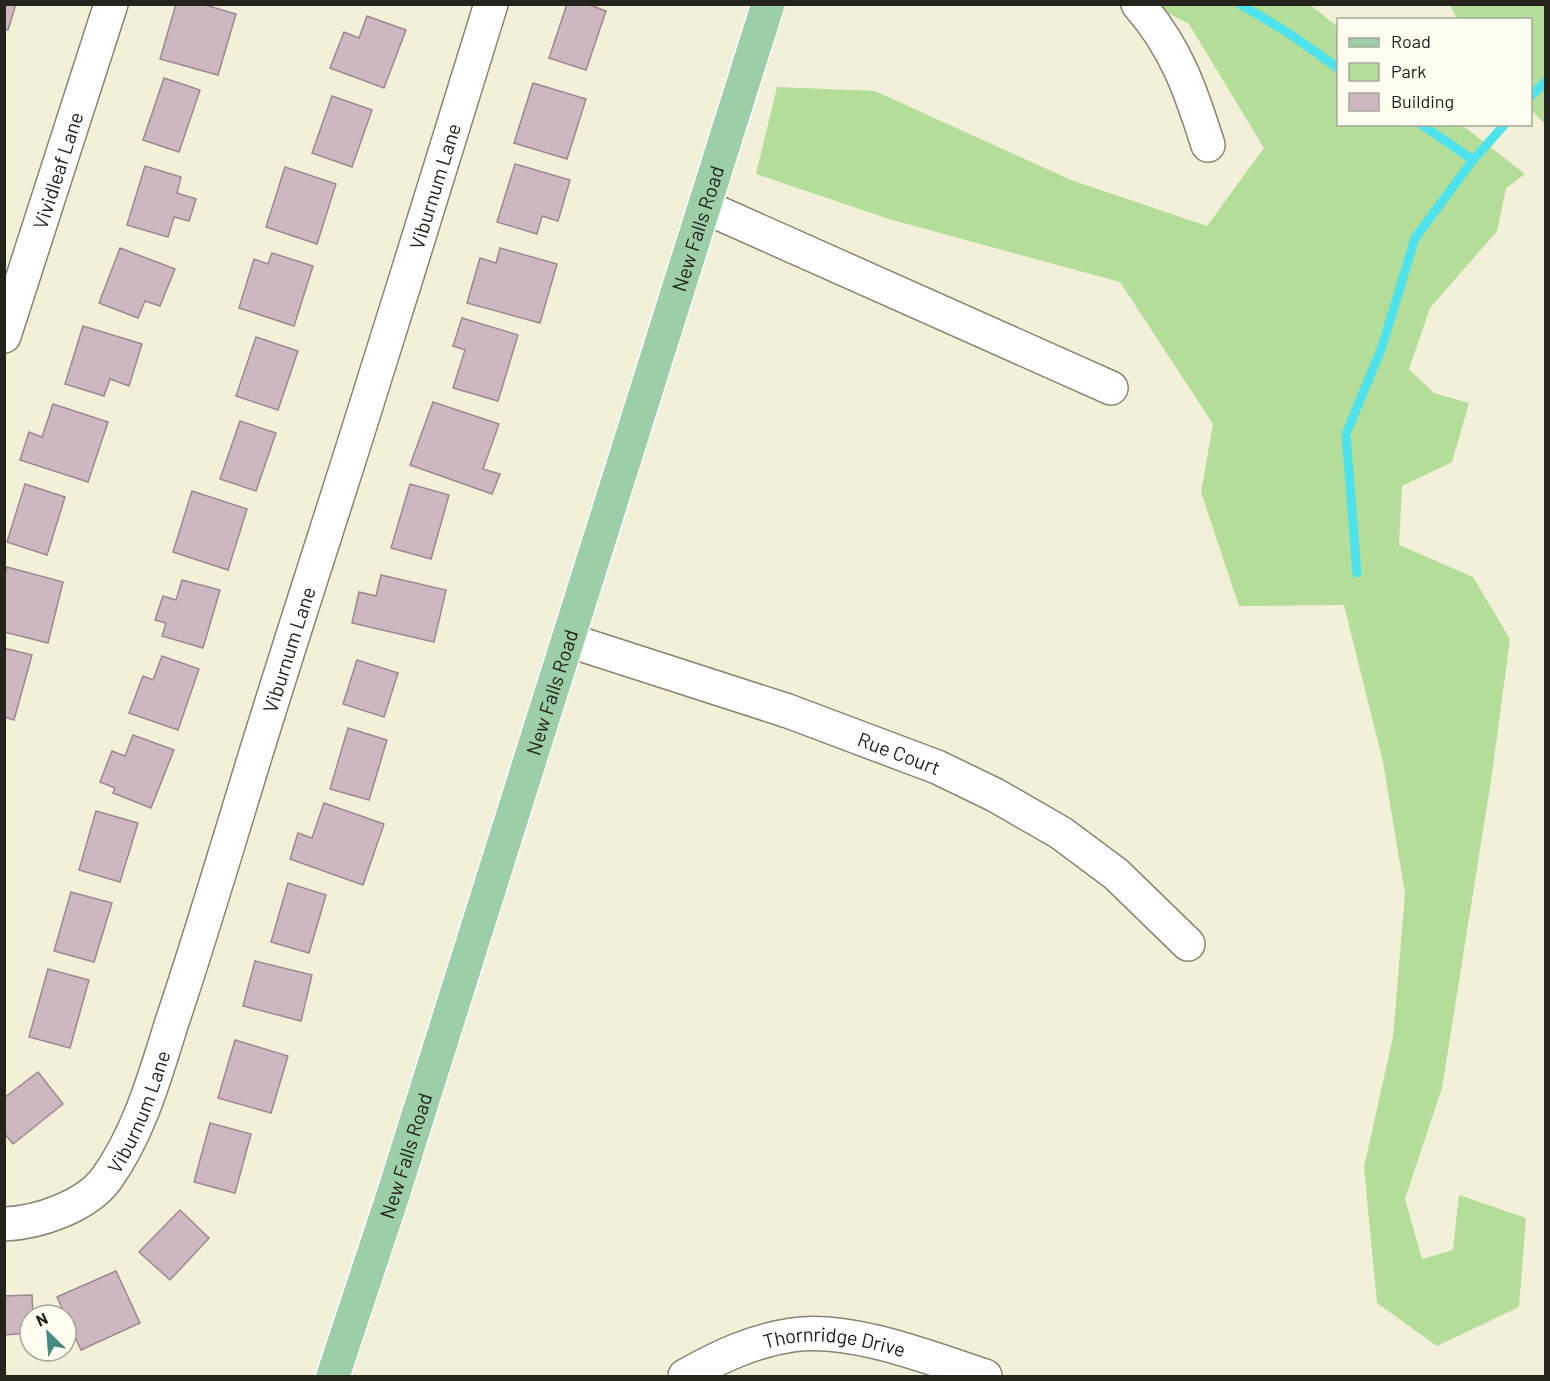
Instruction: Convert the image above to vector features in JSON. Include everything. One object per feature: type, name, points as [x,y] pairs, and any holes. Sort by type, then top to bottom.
[{"type":"main road","name":"New Falls Road","points":[[333,1377],[397,1183],[768,4]]},
{"type":"street","name":"Vividleaf Lane","points":[[4,336],[111,4]]},
{"type":"street","name":"Viburnum Lane","points":[[4,1224],[39,1218],[74,1205],[93,1193],[106,1180],[130,1141],[144,1109],[189,972],[291,638],[376,376],[491,4]]},
{"type":"street","points":[[1138,4],[1154,22],[1182,70],[1208,145]]},
{"type":"street","points":[[705,207],[1111,388]]},
{"type":"street","name":"Rue Court","points":[[568,640],[799,715],[938,767],[995,795],[1061,833],[1116,874],[1188,944]]},
{"type":"street","name":"Thornridge Drive","points":[[685,1377],[716,1358],[753,1344],[793,1335],[823,1334],[855,1338],[905,1350],[985,1377]]},
{"type":"green space","points":[[1309,4],[1337,26],[1337,126],[1463,126],[1525,174],[1506,188],[1497,231],[1430,308],[1409,369],[1434,393],[1469,403],[1452,462],[1402,486],[1399,545],[1473,577],[1510,639],[1492,774],[1442,1088],[1405,1199],[1422,1259],[1453,1250],[1459,1195],[1526,1218],[1519,1307],[1437,1346],[1377,1303],[1364,1167],[1393,1037],[1405,893],[1383,762],[1344,605],[1239,606],[1201,492],[1213,424],[1120,282],[889,219],[756,174],[777,87],[875,91],[1071,180],[1207,226],[1264,148],[1189,24],[1152,5]]},
{"type":"green space","points":[[1450,5],[1545,5],[1545,124],[1532,111],[1532,18],[1456,18]]},
{"type":"building","points":[[4,4],[16,4],[8,30],[4,29]]},
{"type":"building","points":[[176,4],[202,4],[236,14],[218,75],[160,59]]},
{"type":"building","points":[[567,4],[587,4],[606,11],[586,70],[549,58]]},
{"type":"building","points":[[367,16],[406,30],[384,88],[330,68],[344,32],[359,38]]},
{"type":"building","points":[[164,78],[200,90],[179,152],[143,140]]},
{"type":"building","points":[[533,83],[586,99],[567,159],[514,143]]},
{"type":"building","points":[[332,96],[372,110],[352,167],[312,153]]},
{"type":"building","points":[[515,164],[570,180],[558,221],[542,216],[537,234],[497,222]]},
{"type":"building","points":[[145,166],[181,177],[177,193],[196,199],[189,221],[174,217],[168,237],[127,225]]},
{"type":"building","points":[[285,167],[336,184],[317,244],[266,227]]},
{"type":"building","points":[[120,248],[175,269],[160,306],[145,301],[138,318],[99,303]]},
{"type":"building","points":[[500,248],[557,264],[540,323],[467,303],[480,258],[496,263]]},
{"type":"building","points":[[272,253],[313,266],[294,326],[239,308],[254,259],[268,264]]},
{"type":"building","points":[[462,318],[518,335],[498,401],[453,388],[465,350],[453,346]]},
{"type":"building","points":[[83,326],[142,344],[129,386],[110,379],[104,396],[65,384]]},
{"type":"building","points":[[256,337],[298,351],[278,410],[236,396]]},
{"type":"building","points":[[433,402],[499,424],[483,469],[500,474],[492,494],[410,465]]},
{"type":"building","points":[[53,404],[108,422],[88,482],[20,460],[29,432],[42,437]]},
{"type":"building","points":[[240,421],[276,433],[256,491],[220,479]]},
{"type":"building","points":[[25,484],[65,497],[47,555],[7,542]]},
{"type":"building","points":[[410,484],[449,495],[431,559],[391,548]]},
{"type":"building","points":[[192,491],[247,509],[228,570],[173,552]]},
{"type":"building","points":[[7,567],[63,582],[48,643],[4,632],[4,576]]},
{"type":"building","points":[[381,575],[446,590],[434,642],[352,623],[359,592],[376,596]]},
{"type":"building","points":[[182,580],[220,590],[203,648],[162,636],[166,623],[155,620],[163,596],[176,600]]},
{"type":"building","points":[[4,648],[32,655],[14,720],[4,717]]},
{"type":"building","points":[[162,656],[199,669],[178,730],[129,713],[143,676],[153,680]]},
{"type":"building","points":[[357,660],[398,673],[384,717],[343,704]]},
{"type":"building","points":[[348,728],[387,740],[369,800],[330,789]]},
{"type":"building","points":[[133,735],[174,750],[151,808],[113,793],[115,788],[100,782],[112,751],[125,756]]},
{"type":"building","points":[[324,803],[384,824],[363,885],[290,859],[298,833],[312,838]]},
{"type":"building","points":[[96,811],[138,823],[120,882],[79,870]]},
{"type":"building","points":[[288,883],[326,895],[309,953],[271,942]]},
{"type":"building","points":[[71,892],[112,903],[94,962],[54,951]]},
{"type":"building","points":[[255,961],[312,975],[301,1021],[243,1006]]},
{"type":"building","points":[[48,969],[89,980],[70,1048],[29,1037]]},
{"type":"building","points":[[235,1040],[288,1056],[271,1113],[218,1098]]},
{"type":"building","points":[[38,1072],[63,1104],[13,1144],[4,1133],[4,1098]]},
{"type":"building","points":[[210,1123],[251,1134],[235,1193],[194,1182]]},
{"type":"building","points":[[180,1210],[209,1238],[170,1280],[139,1252]]},
{"type":"building","points":[[116,1271],[140,1323],[81,1350],[78,1343],[78,1303],[60,1303],[57,1297]]},
{"type":"building","points":[[32,1295],[32,1303],[18,1303],[18,1334],[4,1335],[4,1296]]},
{"type":"waterway","points":[[1240,4],[1287,32],[1337,67]]},
{"type":"waterway","points":[[1532,95],[1546,81]]},
{"type":"waterway","points":[[1424,126],[1473,160],[1503,126]]},
{"type":"waterway","points":[[1357,573],[1346,434],[1382,347],[1415,238],[1473,160]]}]
